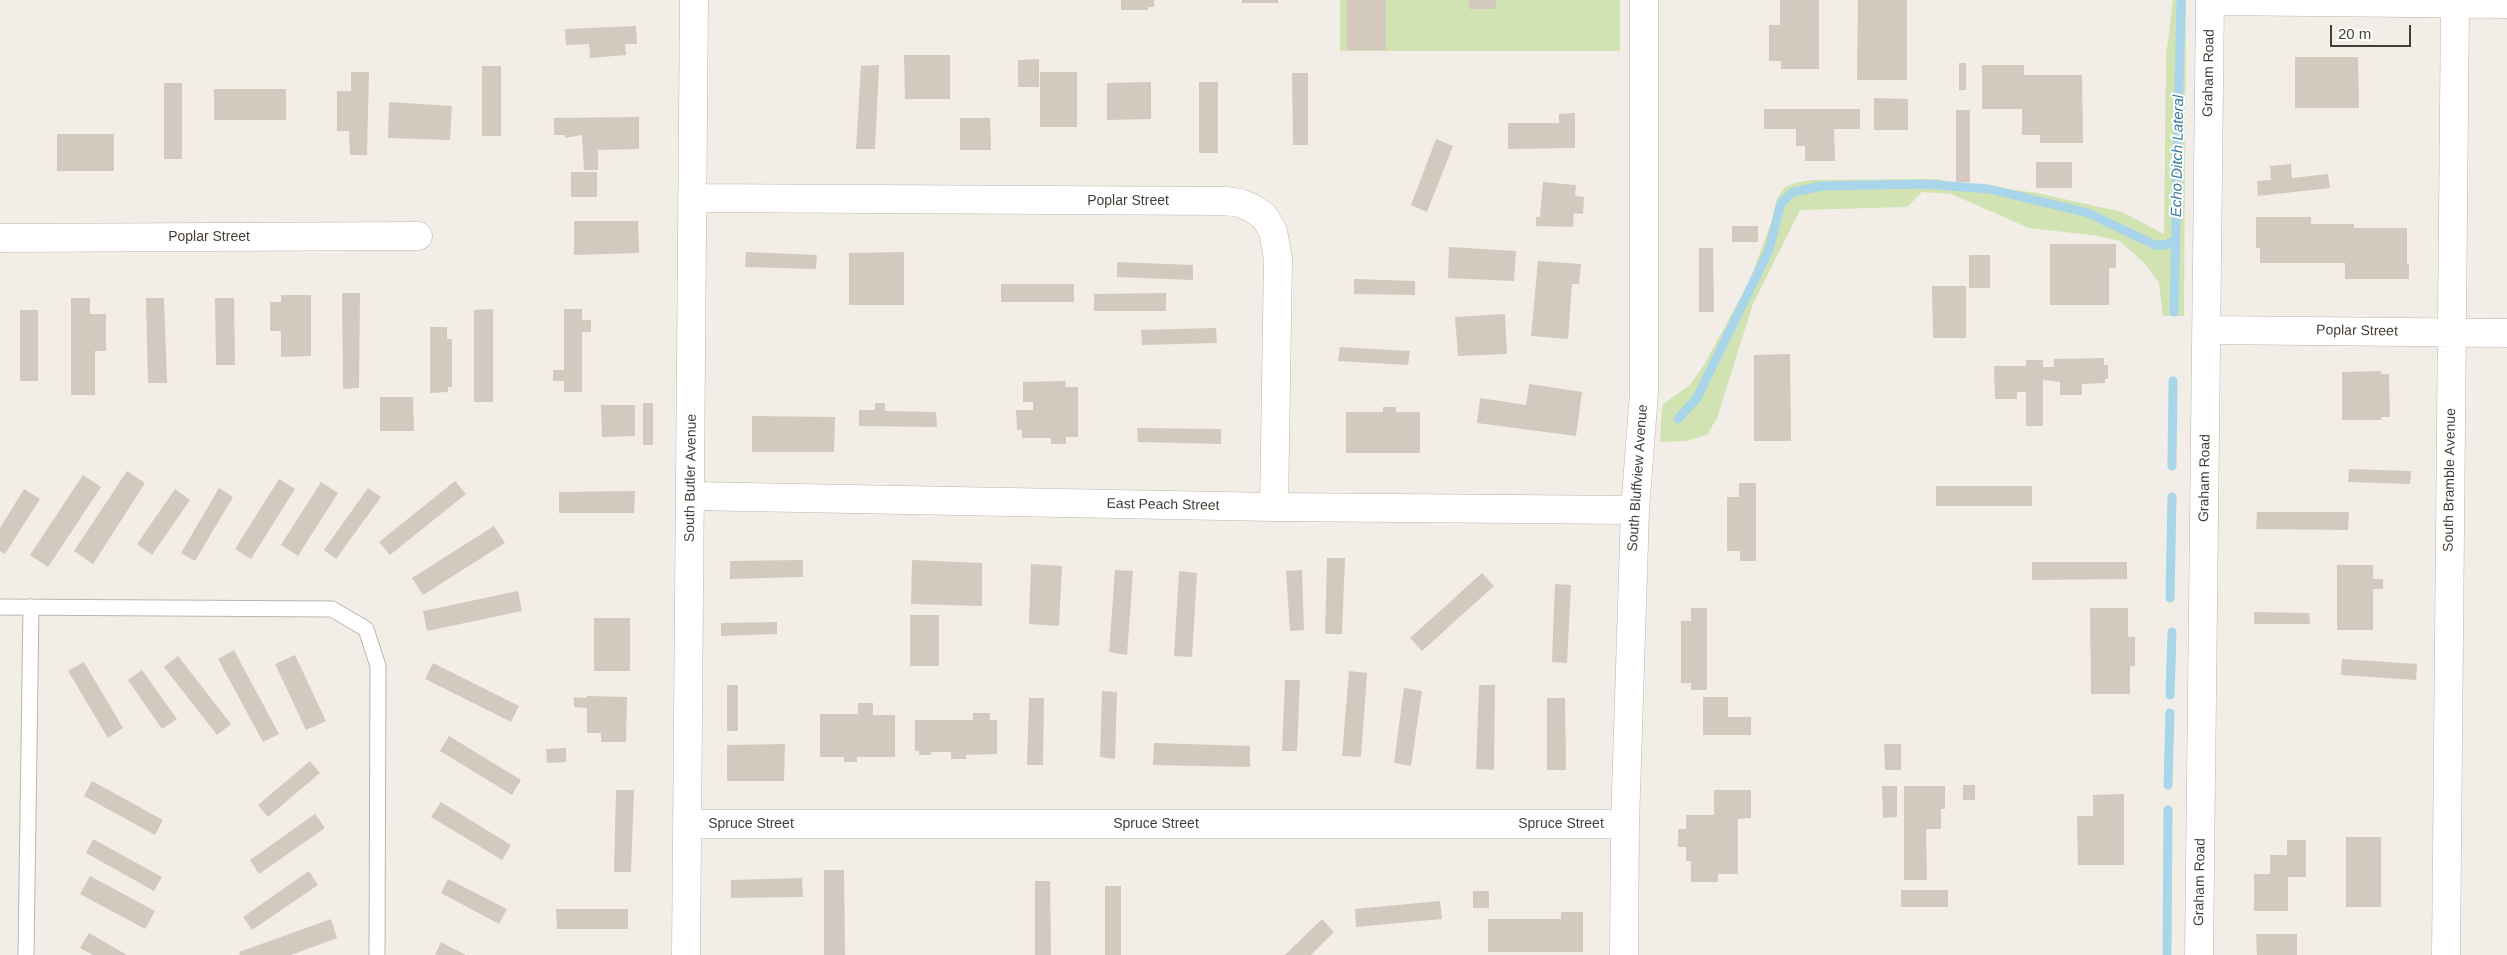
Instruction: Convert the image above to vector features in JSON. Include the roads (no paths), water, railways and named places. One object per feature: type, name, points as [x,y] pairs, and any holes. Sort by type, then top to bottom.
[{"type":"street","name":"South Butler Avenue","points":[[686,955],[694,198],[694,0]]},
{"type":"street","name":"South Bluffview Avenue","points":[[1624,955],[1624,824],[1635,510],[1644,393],[1644,0]]},
{"type":"street","points":[[2210,1],[2507,4]]},
{"type":"street","name":"Graham Road","points":[[2200,955],[2210,1]]},
{"type":"street","name":"South Bramble Avenue","points":[[2446,955],[2455,4]]},
{"type":"street","name":"Poplar Street","points":[[694,198],[1225,201],[1240,203],[1252,208],[1264,216],[1273,231],[1278,259],[1274,507]]},
{"type":"street","name":"Poplar Street","points":[[0,238],[418,236]]},
{"type":"street","name":"Poplar Street","points":[[2207,330],[2507,333]]},
{"type":"street","name":"East Peach Street","points":[[690,496],[1274,507],[1635,510]]},
{"type":"street","name":"Spruce Street","points":[[687,824],[1624,824]]},
{"type":"lane","points":[[0,607],[332,609],[366,629],[378,666],[377,955]]},
{"type":"lane","points":[[26,955],[31,607]]},
{"type":"waterway","name":"Echo Ditch Lateral","points":[[2174,312],[2181,0]]},
{"type":"waterway","points":[[1678,419],[1697,398],[1769,250],[1781,203],[1793,192],[1823,186],[1924,184],[1989,189],[2088,213],[2155,245],[2166,245],[2176,240]]},
{"type":"waterway","name":"Echo Ditch Lateral","points":[[2172,466],[2173,381]]},
{"type":"waterway","name":"Echo Ditch Lateral","points":[[2170,598],[2172,497]]},
{"type":"waterway","name":"Echo Ditch Lateral","points":[[2170,695],[2172,632]]},
{"type":"waterway","name":"Echo Ditch Lateral","points":[[2168,785],[2170,713]]},
{"type":"waterway","name":"Echo Ditch Lateral","points":[[2167,955],[2168,810]]}]
